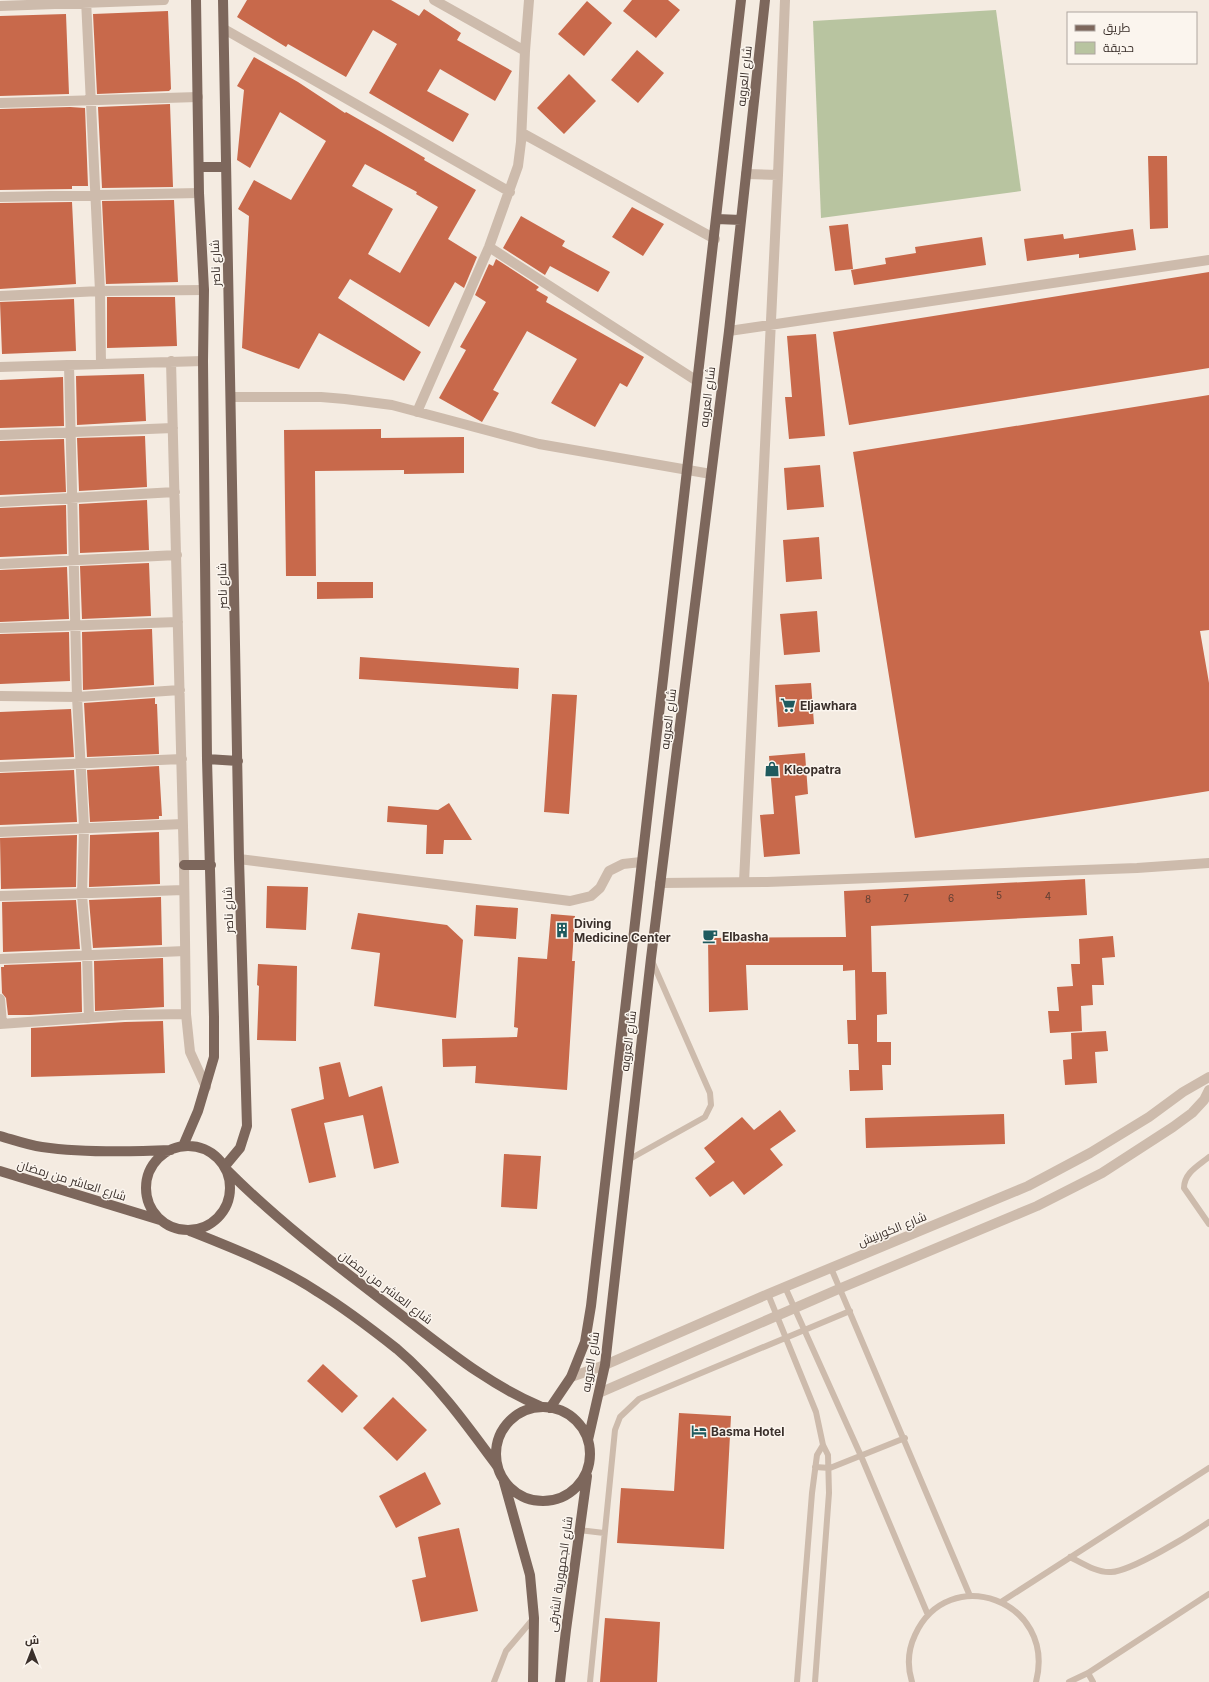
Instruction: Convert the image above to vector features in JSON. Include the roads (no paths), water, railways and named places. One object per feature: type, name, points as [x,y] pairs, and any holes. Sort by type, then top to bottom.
[{"type":"main road","name":"شارع ناصر","points":[[183,1146],[206,1087],[214,1057],[208,759],[203,361],[204,290],[199,193],[196,0]]},
{"type":"main road","name":"شارع ناصر","points":[[223,0],[225,167],[232,397],[239,859],[247,1126],[240,1148],[226,1168]]},
{"type":"main road","name":"شارع العروبه","points":[[546,1408],[572,1377],[585,1342],[591,1306],[741,0]]},
{"type":"main road","name":"شارع العروبه","points":[[588,1440],[604,1365],[660,883],[729,331],[765,0]]},
{"type":"main road","points":[[199,167],[225,167]]},
{"type":"main road","points":[[717,219],[741,220]]},
{"type":"main road","points":[[208,759],[238,761]]},
{"type":"main road","points":[[184,865],[211,865]]},
{"type":"main road","name":"شارع العاشر من رمضان","points":[[0,1136],[41,1147],[84,1151],[129,1152],[173,1150]]},
{"type":"main road","points":[[190,1231],[206,1227],[220,1217],[229,1203],[231,1186],[226,1168],[214,1154],[199,1147],[183,1146],[173,1150],[155,1162],[148,1176],[146,1192],[150,1207],[160,1220],[174,1228],[190,1231],[269,1265],[318,1292],[397,1350],[433,1386],[457,1414],[497,1466],[504,1480],[514,1491],[527,1498],[542,1501],[557,1499],[570,1493],[581,1482],[588,1469],[590,1454],[588,1440],[582,1428],[574,1418],[563,1411],[546,1408],[525,1411],[511,1420],[501,1433],[496,1449],[497,1466]]},
{"type":"main road","name":"شارع العاشر من رمضان","points":[[226,1168],[288,1228],[471,1368],[517,1397],[546,1408]]},
{"type":"main road","name":"شارع العاشر من رمضان","points":[[0,1171],[160,1220]]},
{"type":"main road","name":"شارع الجمهورية الشرقى","points":[[560,1682],[588,1469]]},
{"type":"main road","name":"شارع الجمهورية الشرقى","points":[[504,1480],[530,1575],[534,1618],[533,1682]]},
{"type":"street","points":[[0,6],[86,1],[164,0]]},
{"type":"street","points":[[434,0],[525,51]]},
{"type":"street","points":[[417,412],[489,247],[510,192],[518,166],[522,133],[525,51],[529,0]]},
{"type":"street","points":[[744,882],[785,0]]},
{"type":"street","points":[[86,1],[100,290],[101,364]]},
{"type":"street","points":[[224,29],[510,192]]},
{"type":"street","points":[[0,103],[198,97]]},
{"type":"street","points":[[522,133],[714,240]]},
{"type":"street","points":[[746,174],[778,175]]},
{"type":"street","points":[[0,197],[199,193]]},
{"type":"street","points":[[489,247],[697,380]]},
{"type":"street","points":[[729,331],[1209,260]]},
{"type":"street","points":[[0,296],[100,290],[204,290]]},
{"type":"street","points":[[172,361],[182,759],[186,1014],[190,1052],[206,1087]]},
{"type":"street","points":[[0,367],[203,361]]},
{"type":"street","points":[[69,365],[77,697],[82,765],[84,828],[82,895],[87,954],[89,1018]]},
{"type":"street","points":[[232,397],[345,399],[392,405],[539,444],[686,471],[711,474]]},
{"type":"street","points":[[0,435],[173,428]]},
{"type":"street","points":[[0,502],[175,492]]},
{"type":"street","points":[[0,564],[177,555]]},
{"type":"street","points":[[0,628],[178,622]]},
{"type":"street","points":[[0,696],[77,697],[180,690]]},
{"type":"street","points":[[0,767],[82,765],[182,759]]},
{"type":"street","points":[[0,832],[183,824]]},
{"type":"street","points":[[239,859],[570,901],[591,896],[600,888],[609,871],[623,864],[641,862]]},
{"type":"street","points":[[660,883],[744,882],[1137,868],[1209,863]]},
{"type":"street","points":[[0,896],[82,895],[184,890]]},
{"type":"street","points":[[0,959],[185,950]]},
{"type":"street","points":[[0,999],[1,1024],[125,1015],[186,1014]]},
{"type":"street","name":"شارع الكورنيش","points":[[572,1377],[604,1365],[768,1294],[1028,1186],[1090,1153],[1149,1117],[1183,1092],[1209,1077]]},
{"type":"street","points":[[599,1393],[841,1288],[1037,1206],[1102,1173],[1192,1113],[1204,1100],[1209,1090]]},
{"type":"lane","points":[[628,1160],[705,1117],[711,1105],[710,1093],[651,958]]},
{"type":"lane","points":[[1209,1157],[1186,1176],[1184,1182],[1184,1188],[1209,1224]]},
{"type":"lane","points":[[831,1268],[905,1438],[970,1596]]},
{"type":"lane","points":[[785,1287],[861,1456],[928,1615]]},
{"type":"lane","points":[[768,1294],[816,1412],[822,1445],[828,1454],[830,1468],[815,1682]]},
{"type":"lane","points":[[590,1682],[615,1430],[620,1417],[639,1399],[850,1311]]},
{"type":"lane","points":[[815,1467],[830,1468],[905,1438]]},
{"type":"lane","points":[[797,1682],[815,1467],[817,1454],[822,1445]]},
{"type":"lane","points":[[1001,1602],[1209,1468]]},
{"type":"lane","points":[[1070,1557],[1092,1569],[1109,1572],[1126,1569],[1209,1522]]},
{"type":"lane","points":[[579,1530],[604,1533]]},
{"type":"lane","points":[[1069,1682],[1088,1673],[1209,1594]]},
{"type":"lane","points":[[912,1682],[908,1657],[918,1627],[928,1615],[941,1605],[955,1599],[970,1596],[986,1597],[1001,1602],[1015,1610],[1026,1622],[1034,1635],[1039,1650],[1040,1666],[1036,1682]]},
{"type":"lane","points":[[494,1682],[506,1651],[534,1618]]},
{"type":"lane","points":[[909,1682],[910,1673]]},
{"type":"lane","points":[[1088,1673],[1093,1682]]},
{"type":"place","name":"Eljawhara","points":[[788,705]]},
{"type":"place","name":"Kleopatra","points":[[772,769]]},
{"type":"place","name":"Diving Medicine Center","points":[[562,930]]},
{"type":"place","name":"Elbasha","points":[[710,936]]},
{"type":"place","name":"Basma Hotel","points":[[699,1431]]}]
